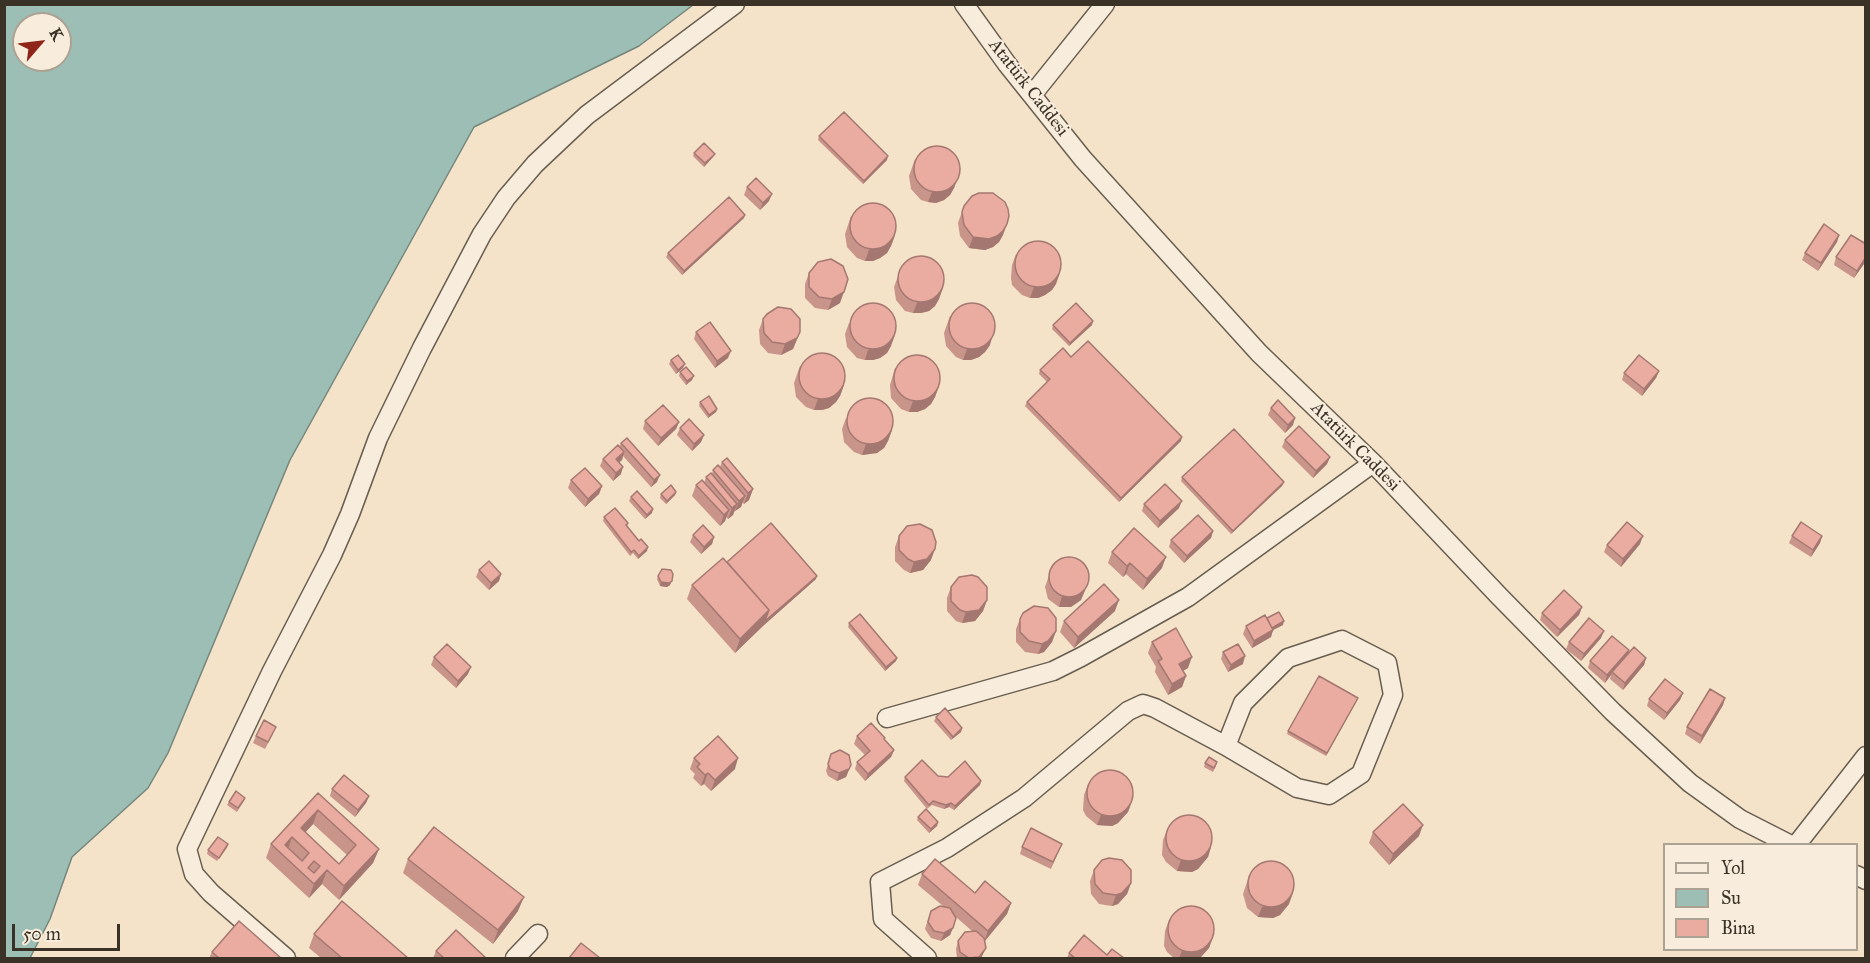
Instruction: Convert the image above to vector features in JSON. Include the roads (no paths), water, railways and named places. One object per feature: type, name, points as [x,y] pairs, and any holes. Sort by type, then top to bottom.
[{"type":"street","points":[[286,958],[211,893],[194,874],[187,849],[272,670],[332,555],[378,438],[482,234],[506,198],[535,164],[587,116],[735,4]]},
{"type":"street","name":"Atatürk Caddesi","points":[[964,4],[1083,159],[1259,353],[1373,463],[1613,712],[1690,783],[1740,819],[1787,843]]},
{"type":"street","points":[[1032,95],[1105,4]]},
{"type":"street","points":[[887,718],[1053,671],[1081,657],[1188,597],[1373,463]]},
{"type":"street","points":[[927,958],[883,919],[880,882],[947,848],[1024,798],[1128,711],[1143,704],[1155,708],[1297,788],[1329,795],[1361,774],[1393,695],[1387,663],[1342,640],[1288,658],[1243,703],[1226,746]]},
{"type":"street","points":[[1798,843],[1866,756]]},
{"type":"street","points":[[515,958],[538,934]]},
{"type":"water","points":[[5,4],[693,5],[639,46],[474,127],[290,460],[168,753],[148,788],[72,857],[50,919],[30,958],[4,958]]}]
